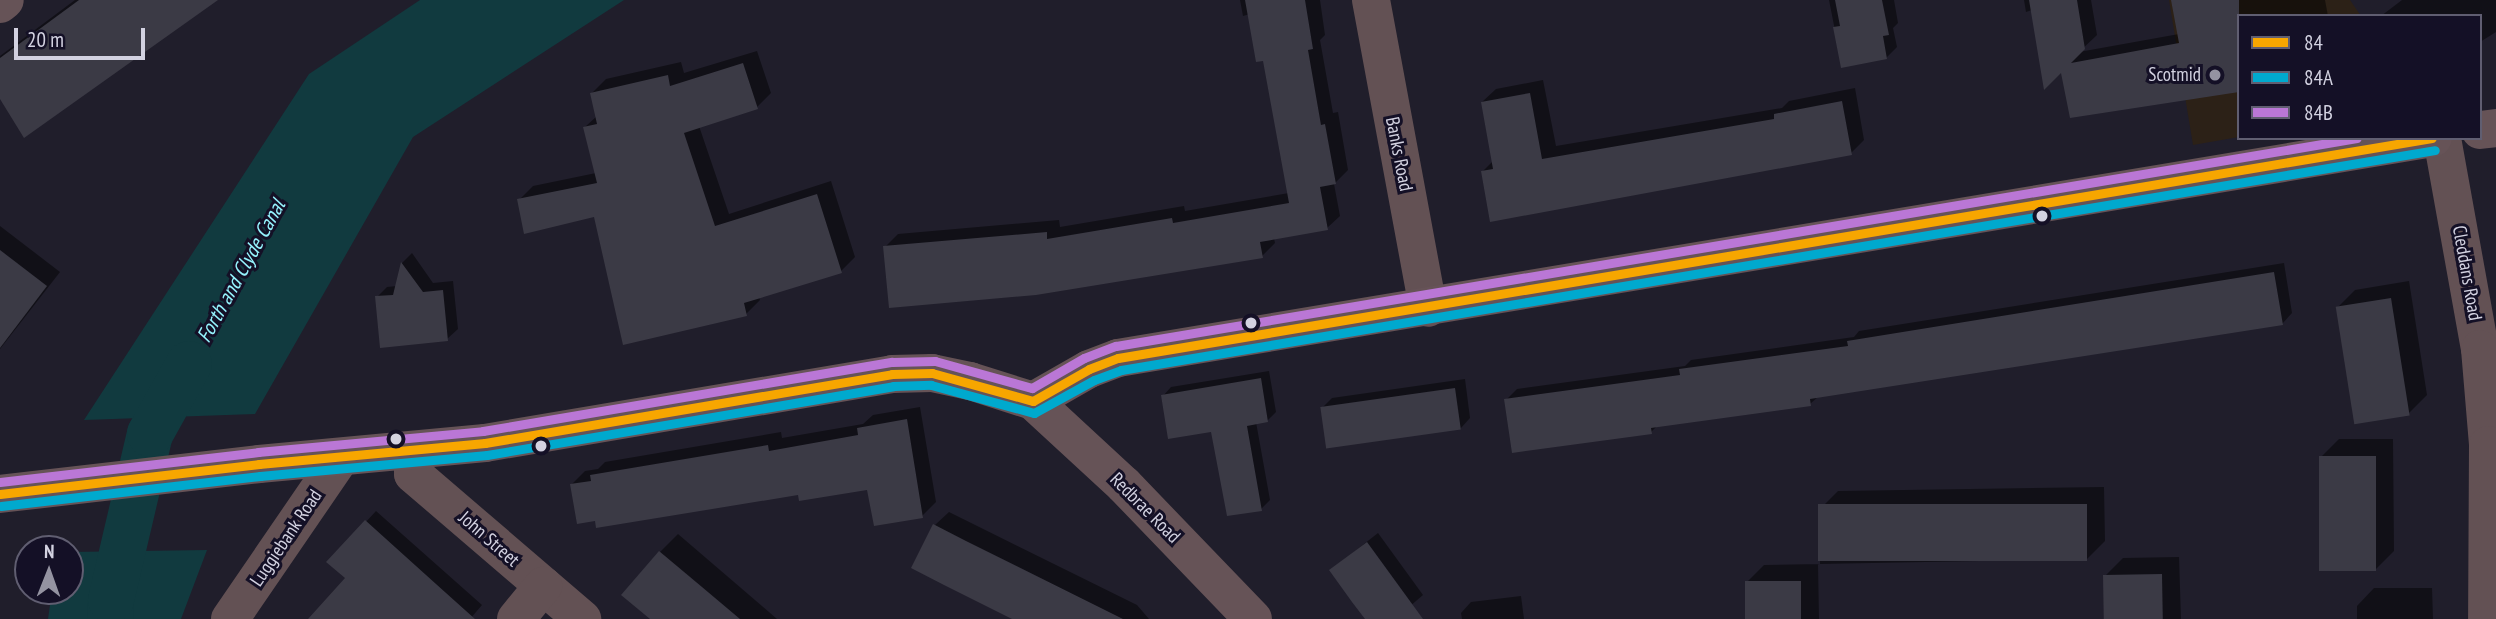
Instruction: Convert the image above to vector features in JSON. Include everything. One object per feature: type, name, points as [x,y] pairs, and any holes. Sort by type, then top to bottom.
[{"type":"street","points":[[0,4],[5,0]]},
{"type":"street","name":"Banks Road","points":[[1370,0],[1428,307]]},
{"type":"street","points":[[0,494],[259,464],[412,452],[559,431],[891,374],[932,373],[970,381],[1033,401],[1089,369],[1118,358],[2421,140]]},
{"type":"street","name":"Cleddans Road","points":[[2442,140],[2480,349],[2488,445],[2487,619]]},
{"type":"street","name":"Redbrae Road","points":[[1033,401],[1124,485],[1253,619]]},
{"type":"street","name":"John Street","points":[[412,452],[413,474],[582,619]]},
{"type":"street","name":"Luggiebank Road","points":[[230,619],[341,457]]},
{"type":"street","points":[[516,619],[543,586]]},
{"type":"shaded area","points":[[2169,0],[2350,0],[2360,14],[2237,14],[2237,137],[2193,145]]},
{"type":"water","points":[[420,0],[624,0],[413,137],[255,414],[84,420],[309,74]]},
{"type":"water","points":[[207,550],[181,619],[48,619],[50,605],[84,605],[84,552]]},
{"type":"building","points":[[79,0],[218,0],[24,138],[0,99],[0,58]]},
{"type":"building","points":[[1245,0],[1305,0],[1313,49],[1308,50],[1321,125],[1325,124],[1336,184],[1320,187],[1328,230],[1260,242],[1263,258],[1036,295],[889,308],[883,246],[1047,232],[1047,239],[1172,218],[1173,223],[1289,203],[1263,61],[1256,62]]},
{"type":"building","points":[[1835,0],[1882,0],[1889,35],[1883,36],[1887,59],[1841,68],[1833,27],[1840,26]]},
{"type":"building","points":[[2029,0],[2077,0],[2085,49],[2071,63],[2179,43],[2171,0],[2239,0],[2237,92],[2070,118],[2061,73],[2044,90]]},
{"type":"building","points":[[743,63],[758,109],[684,133],[715,226],[817,194],[842,273],[744,303],[747,316],[623,345],[594,217],[524,234],[517,199],[597,183],[583,127],[597,124],[590,93],[668,75],[670,86]]},
{"type":"building","points":[[1530,93],[1542,159],[1774,119],[1774,114],[1842,101],[1852,155],[1490,222],[1481,171],[1493,169],[1481,102]]},
{"type":"building","points":[[0,250],[47,286],[0,348]]},
{"type":"building","points":[[401,262],[423,292],[443,290],[448,341],[380,348],[375,296],[393,295]]},
{"type":"building","points":[[2274,272],[2283,325],[1810,399],[1811,406],[1651,428],[1652,434],[1512,453],[1504,399],[1680,375],[1679,369],[1848,346],[1847,341]]},
{"type":"building","points":[[2391,298],[2410,416],[2354,424],[2336,307]]},
{"type":"building","points":[[1261,378],[1268,422],[1247,426],[1262,511],[1227,516],[1211,432],[1168,439],[1161,395]]},
{"type":"building","points":[[1455,388],[1461,430],[1326,449],[1320,407]]},
{"type":"building","points":[[907,419],[923,518],[874,526],[867,490],[799,501],[798,495],[596,528],[595,521],[577,524],[570,484],[591,481],[590,475],[768,445],[769,451],[858,435],[857,428]]},
{"type":"building","points":[[2319,456],[2376,456],[2376,571],[2319,571]]},
{"type":"building","points":[[1818,504],[2087,504],[2087,561],[1818,561]]},
{"type":"building","points":[[365,520],[475,619],[308,619],[345,578],[326,562]]},
{"type":"building","points":[[933,524],[1123,619],[1012,619],[911,568]]},
{"type":"building","points":[[1367,542],[1423,619],[1365,619],[1352,602],[1329,570]]},
{"type":"building","points":[[659,551],[740,619],[650,619],[621,595]]},
{"type":"building","points":[[2162,574],[2163,619],[2104,619],[2103,575]]},
{"type":"building","points":[[1745,581],[1801,581],[1801,619],[1745,619]]},
{"type":"waterway","name":"Forth and Clyde Canal","points":[[110,619],[111,600],[150,434],[189,364]]},
{"type":"transit line","name":"84B","points":[[0,482],[258,452],[483,431],[892,362],[935,361],[1032,388],[1084,358],[1116,346],[2345,140]]},
{"type":"transit line","name":"84","points":[[0,494],[259,464],[485,443],[892,374],[932,373],[1033,401],[1089,369],[1118,358],[2420,140]]},
{"type":"transit line","name":"84A","points":[[1,506],[260,476],[487,455],[893,386],[931,385],[1034,413],[1094,380],[1121,370],[2435,150]]},
{"type":"place","name":"Scotmid","points":[[2215,75]]}]
